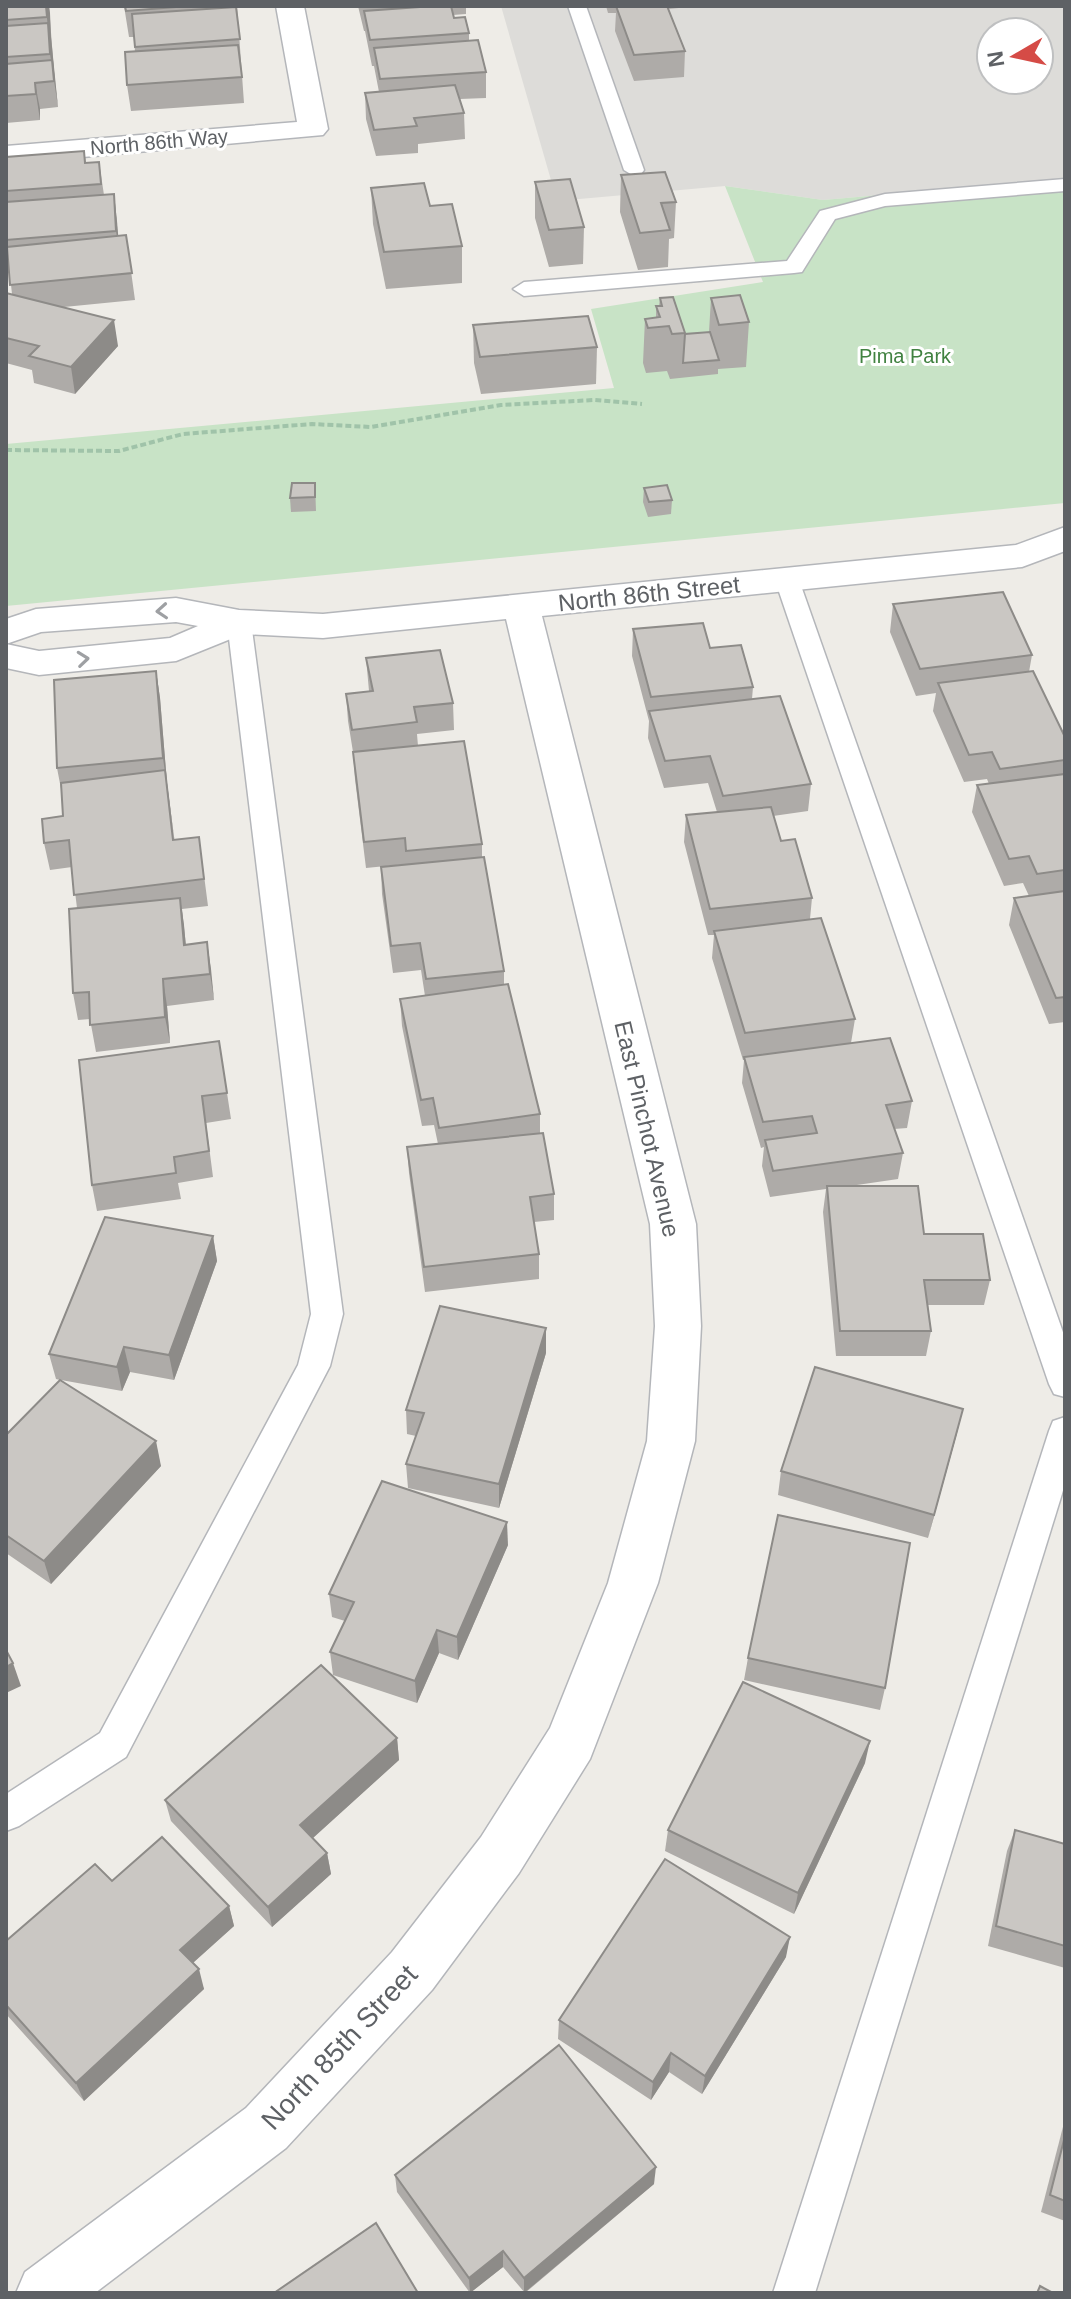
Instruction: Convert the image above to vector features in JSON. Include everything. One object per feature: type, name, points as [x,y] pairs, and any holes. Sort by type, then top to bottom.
[{"type":"street","name":"North 86th Way","points":[[6,155],[313,129],[290,6]]},
{"type":"street","name":"North 86th Street","points":[[6,632],[36,621],[176,610],[239,622],[323,626],[1022,556],[1063,546]]},
{"type":"street","name":"East Pinchot Avenue","points":[[521,606],[673,1224],[677,1311],[671,1441],[633,1583],[571,1742]]},
{"type":"street","name":"North 86th Street","points":[[6,656],[39,663],[176,649],[239,622]]},
{"type":"street","name":"North 85th Street","points":[[46,2293],[266,2128],[412,1971],[500,1855],[571,1742]]},
{"type":"lane","points":[[577,6],[634,170]]},
{"type":"lane","points":[[524,289],[794,267],[827,215],[885,200],[1065,185]]},
{"type":"lane","points":[[787,580],[1065,1384]]},
{"type":"lane","points":[[6,1814],[113,1745],[314,1366],[327,1314],[239,622]]},
{"type":"lane","points":[[794,2293],[1065,1431]]},
{"type":"path","points":[[6,450],[119,451],[183,434],[312,424],[371,427],[501,405],[594,400],[642,404]]},
{"type":"shaded area","points":[[501,6],[1065,6],[1065,179],[823,200],[725,186],[557,201]]},
{"type":"green space","name":"Pima Park","points":[[1065,179],[1065,503],[6,606],[6,444],[614,388],[591,309],[763,282],[725,186],[823,200]]},
{"type":"building","points":[[6,6],[46,6],[47,17],[6,20]]},
{"type":"building","points":[[125,6],[189,6],[126,11]]},
{"type":"building","points":[[451,6],[454,18],[465,17],[469,33],[370,40],[364,11]]},
{"type":"building","points":[[616,6],[667,6],[685,51],[634,55]]},
{"type":"building","points":[[236,7],[240,39],[135,47],[132,14]]},
{"type":"building","points":[[48,23],[50,54],[6,57],[6,26]]},
{"type":"building","points":[[478,40],[486,72],[380,79],[374,48]]},
{"type":"building","points":[[238,45],[242,77],[127,85],[125,52]]},
{"type":"building","points":[[52,60],[54,81],[35,83],[36,94],[6,96],[6,64]]},
{"type":"building","points":[[455,85],[464,113],[414,118],[417,126],[374,130],[365,93]]},
{"type":"building","points":[[84,151],[85,163],[99,162],[101,184],[6,191],[6,157]]},
{"type":"building","points":[[665,172],[676,202],[661,203],[670,230],[640,233],[621,175]]},
{"type":"building","points":[[570,179],[584,227],[549,230],[535,182]]},
{"type":"building","points":[[424,183],[430,206],[452,204],[462,246],[384,252],[371,188]]},
{"type":"building","points":[[114,194],[116,231],[6,240],[6,202]]},
{"type":"building","points":[[126,235],[132,273],[10,285],[7,247]]},
{"type":"building","points":[[6,293],[114,320],[71,367],[29,356],[39,346],[6,338]]},
{"type":"building","points":[[740,295],[749,322],[719,325],[711,298]]},
{"type":"building","points":[[673,297],[685,333],[672,334],[669,326],[648,328],[645,319],[660,317],[656,306],[662,306],[660,298]]},
{"type":"building","points":[[588,316],[597,347],[480,357],[473,325]]},
{"type":"building","points":[[710,332],[719,360],[683,363],[685,334]]},
{"type":"building","points":[[292,483],[315,483],[315,497],[290,498]]},
{"type":"building","points":[[667,485],[672,500],[649,502],[644,488]]},
{"type":"building","points":[[1003,592],[1032,655],[920,669],[893,604]]},
{"type":"building","points":[[703,623],[710,648],[741,645],[753,687],[651,697],[633,629]]},
{"type":"building","points":[[440,650],[453,703],[414,707],[417,722],[352,730],[346,694],[373,691],[366,658]]},
{"type":"building","points":[[156,671],[163,758],[57,768],[54,680]]},
{"type":"building","points":[[1033,671],[1065,737],[1065,760],[1000,769],[992,752],[969,755],[938,683]]},
{"type":"building","points":[[780,696],[811,784],[723,796],[710,756],[665,761],[649,711]]},
{"type":"building","points":[[464,741],[482,844],[406,851],[405,838],[364,842],[353,752]]},
{"type":"building","points":[[165,770],[173,840],[199,837],[204,879],[74,895],[69,840],[44,843],[42,819],[63,816],[61,783]]},
{"type":"building","points":[[1065,774],[1065,870],[1037,874],[1029,856],[1009,859],[977,785]]},
{"type":"building","points":[[771,807],[781,841],[795,839],[812,898],[710,909],[686,815]]},
{"type":"building","points":[[484,857],[504,971],[426,979],[420,943],[391,946],[381,867]]},
{"type":"building","points":[[1065,891],[1065,997],[1056,998],[1014,898]]},
{"type":"building","points":[[180,898],[184,945],[207,942],[210,974],[163,979],[165,1017],[90,1025],[89,992],[73,993],[69,909]]},
{"type":"building","points":[[821,918],[855,1019],[745,1033],[714,931]]},
{"type":"building","points":[[508,984],[540,1114],[439,1128],[433,1098],[421,1100],[400,999]]},
{"type":"building","points":[[890,1038],[912,1101],[886,1105],[903,1153],[773,1171],[765,1140],[817,1133],[812,1116],[763,1122],[744,1057]]},
{"type":"building","points":[[219,1041],[227,1093],[202,1096],[209,1151],[174,1157],[176,1173],[92,1185],[79,1060]]},
{"type":"building","points":[[543,1133],[554,1194],[530,1197],[539,1254],[424,1267],[407,1147]]},
{"type":"building","points":[[827,1186],[918,1186],[924,1234],[983,1234],[990,1280],[924,1280],[931,1331],[840,1331]]},
{"type":"building","points":[[105,1217],[213,1236],[169,1355],[124,1347],[117,1367],[49,1354]]},
{"type":"building","points":[[440,1306],[546,1328],[499,1484],[406,1464],[424,1413],[406,1410]]},
{"type":"building","points":[[815,1367],[963,1409],[934,1515],[781,1471]]},
{"type":"building","points":[[60,1380],[156,1441],[44,1561],[6,1535],[6,1435]]},
{"type":"building","points":[[382,1481],[507,1522],[457,1637],[437,1630],[415,1681],[330,1652],[354,1602],[329,1594]]},
{"type":"building","points":[[778,1515],[910,1543],[885,1688],[748,1658]]},
{"type":"building","points":[[6,1650],[13,1663],[6,1667]]},
{"type":"building","points":[[321,1665],[397,1738],[300,1825],[327,1853],[268,1907],[165,1800]]},
{"type":"building","points":[[743,1682],[870,1741],[798,1893],[668,1830]]},
{"type":"building","points":[[1015,1830],[1065,1844],[1065,1946],[996,1926]]},
{"type":"building","points":[[162,1837],[229,1906],[180,1950],[199,1969],[76,2083],[6,2005],[6,1941],[95,1864],[112,1881]]},
{"type":"building","points":[[665,1859],[790,1937],[705,2076],[671,2053],[653,2082],[559,2020]]},
{"type":"building","points":[[559,2045],[656,2167],[524,2278],[503,2251],[469,2278],[395,2175]]},
{"type":"building","points":[[1065,2136],[1065,2201],[1050,2195]]},
{"type":"building","points":[[376,2223],[418,2293],[274,2293]]},
{"type":"building","points":[[1040,2286],[1053,2293],[1037,2293]]}]
